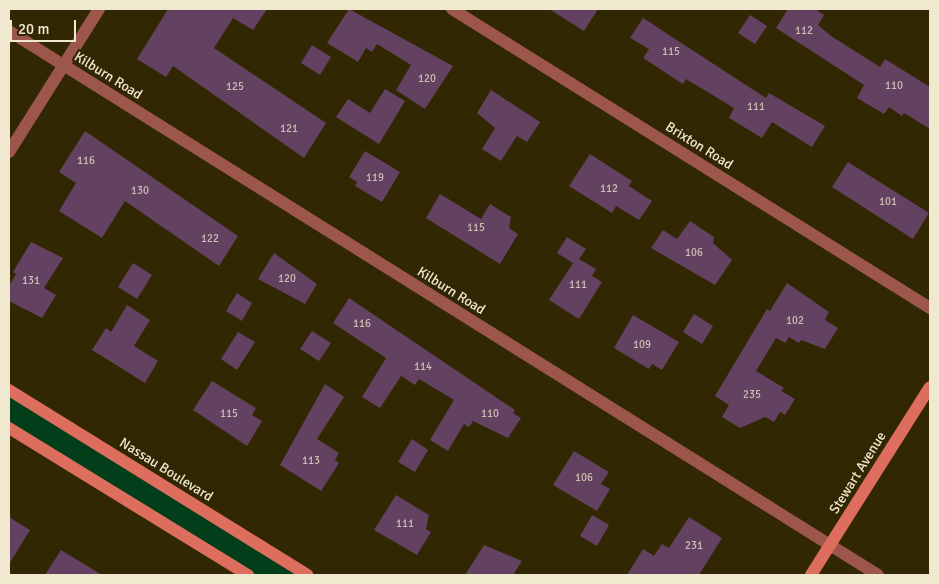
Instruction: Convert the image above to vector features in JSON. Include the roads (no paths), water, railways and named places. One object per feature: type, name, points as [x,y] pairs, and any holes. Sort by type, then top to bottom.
[{"type":"main road","name":"Stewart Avenue","points":[[812,575],[930,387]]},
{"type":"main road","name":"Nassau Boulevard","points":[[9,390],[307,575]]},
{"type":"main road","points":[[9,428],[248,575]]},
{"type":"street","points":[[9,152],[99,9]]},
{"type":"street","name":"Brixton Road","points":[[452,9],[930,308]]},
{"type":"street","name":"Kilburn Road","points":[[9,31],[878,575]]}]
